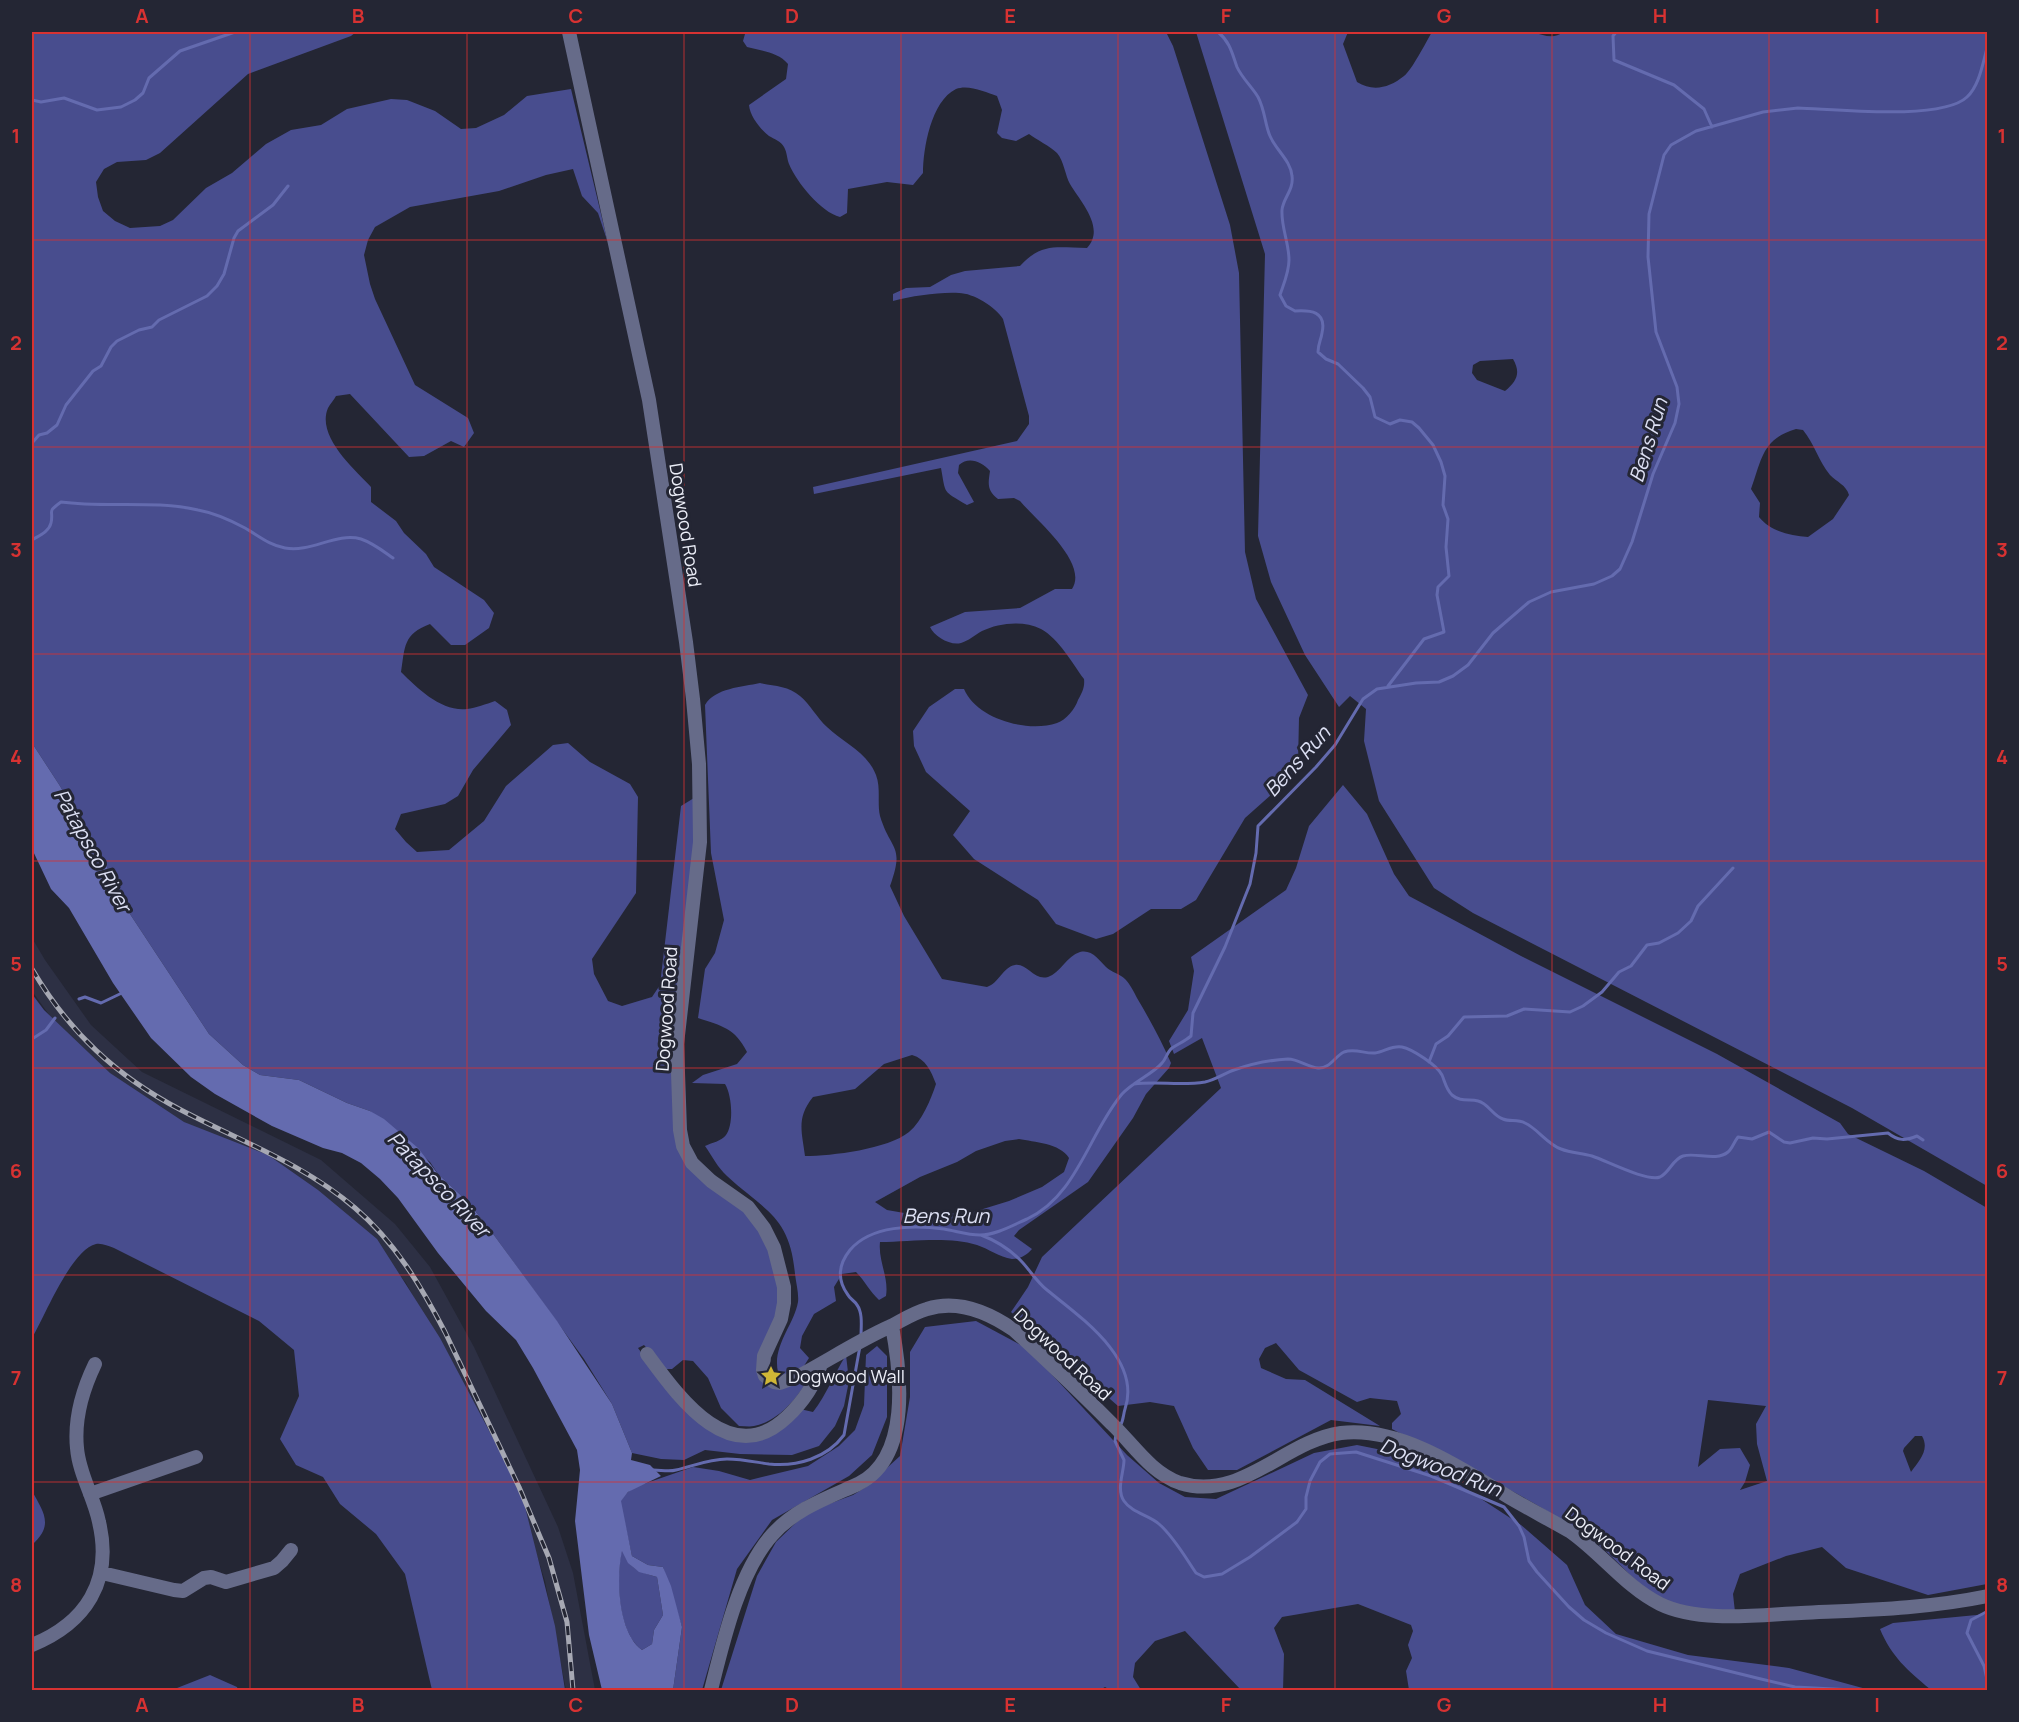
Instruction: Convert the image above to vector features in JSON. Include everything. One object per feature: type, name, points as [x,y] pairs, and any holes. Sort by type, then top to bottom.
[{"type":"street","name":"Dogwood Road","points":[[569,32],[647,389],[693,699],[700,774],[700,842],[677,1044],[680,1130],[683,1146],[692,1163],[711,1181],[748,1207],[764,1228],[774,1248],[784,1287],[784,1304],[781,1319],[765,1356],[763,1370],[765,1376],[780,1383],[799,1376],[876,1333],[928,1309],[959,1306],[980,1310],[1014,1330],[1152,1466],[1168,1478],[1181,1483],[1196,1486],[1233,1482],[1252,1474],[1302,1445],[1323,1437],[1343,1433],[1380,1436],[1417,1446],[1444,1458],[1571,1532],[1645,1594],[1673,1609],[1715,1616],[1876,1611],[1932,1606],[1988,1596]]},
{"type":"street","points":[[711,1690],[741,1588],[760,1550],[784,1523],[813,1503],[860,1483],[875,1471],[885,1458],[896,1425],[900,1393],[899,1365],[892,1326]]},
{"type":"street","points":[[647,1354],[670,1386],[696,1413],[717,1428],[738,1436],[751,1436],[780,1424],[808,1391],[817,1377],[821,1364]]},
{"type":"street","points":[[32,1645],[65,1628],[78,1617],[102,1573],[102,1540],[99,1521],[81,1469],[76,1434],[80,1401],[95,1364]]},
{"type":"street","points":[[90,1494],[196,1457]]},
{"type":"street","points":[[102,1573],[183,1591],[204,1578],[212,1577],[226,1582],[274,1568],[291,1550]]},
{"type":"shaded area","points":[[32,32],[356,32],[351,36],[248,74],[160,153],[146,160],[117,162],[104,169],[96,182],[103,211],[115,221],[130,228],[160,226],[173,220],[206,188],[232,173],[266,144],[291,130],[321,125],[347,109],[391,99],[407,100],[435,111],[461,129],[476,128],[504,115],[527,96],[571,89],[608,243],[598,213],[582,196],[573,169],[546,175],[499,191],[410,207],[375,227],[364,255],[375,299],[415,385],[468,418],[474,433],[464,447],[451,441],[424,456],[409,457],[350,394],[336,396],[329,406],[326,419],[327,430],[339,451],[371,487],[371,502],[396,521],[404,533],[426,554],[434,567],[484,600],[494,613],[489,628],[465,645],[451,645],[430,624],[421,628],[407,642],[401,672],[431,698],[449,707],[467,709],[495,701],[507,710],[511,725],[473,770],[458,796],[445,804],[401,814],[395,829],[417,852],[449,850],[484,821],[506,786],[553,745],[568,743],[590,762],[630,784],[638,797],[636,893],[592,959],[594,974],[608,1001],[622,1006],[652,997],[660,985],[681,806],[694,798],[696,842],[681,972],[679,1147],[745,1210],[760,1230],[776,1269],[780,1303],[761,1378],[810,1375],[794,1399],[780,1414],[763,1424],[739,1426],[721,1408],[708,1378],[693,1361],[683,1360],[672,1369],[665,1369],[644,1345],[638,1348],[656,1373],[738,1440],[800,1409],[813,1412],[846,1355],[849,1381],[844,1406],[835,1426],[819,1446],[792,1455],[740,1454],[705,1450],[684,1460],[661,1459],[632,1453],[612,1404],[584,1359],[488,1227],[468,1202],[438,1174],[430,1162],[370,1111],[347,1103],[299,1080],[260,1075],[243,1065],[209,1034],[126,908],[100,852],[32,743]]},
{"type":"shaded area","points":[[743,32],[1166,32],[1173,46],[1230,225],[1239,273],[1245,552],[1256,599],[1308,695],[1299,718],[1298,763],[1291,777],[1245,818],[1196,900],[1181,909],[1151,909],[1113,934],[1096,939],[1056,924],[1038,900],[974,859],[953,835],[970,811],[926,772],[914,746],[913,731],[929,707],[955,689],[964,689],[970,699],[991,716],[1018,725],[1045,726],[1057,723],[1067,717],[1075,707],[1083,690],[1084,679],[1059,645],[1041,629],[1027,624],[1003,624],[982,631],[957,644],[943,640],[930,627],[965,612],[1020,608],[1055,589],[1072,589],[1075,579],[1073,567],[1048,530],[1020,501],[1014,498],[998,499],[994,496],[989,487],[990,471],[975,461],[963,462],[959,465],[958,473],[974,502],[967,505],[946,491],[941,468],[814,494],[813,487],[1017,441],[1029,424],[1029,416],[1000,314],[984,301],[971,295],[934,294],[893,301],[893,294],[906,288],[930,287],[951,275],[965,271],[1020,266],[1036,253],[1050,248],[1087,248],[1094,232],[1093,223],[1085,206],[1070,184],[1057,153],[1029,134],[1016,141],[1002,138],[997,133],[1002,110],[997,96],[966,87],[956,89],[940,104],[930,126],[923,173],[913,185],[887,182],[848,189],[847,213],[840,217],[833,214],[818,203],[804,188],[789,164],[783,145],[769,136],[753,118],[749,105],[786,79],[788,64],[775,54],[747,47],[743,41],[745,34]]},
{"type":"shaded area","points":[[1196,32],[1348,32],[1343,44],[1357,82],[1375,88],[1387,86],[1404,76],[1432,32],[1532,32],[1552,36],[1563,32],[1987,32],[1987,1186],[1852,1108],[1473,913],[1434,888],[1379,801],[1364,741],[1366,709],[1350,696],[1339,707],[1305,655],[1271,582],[1258,536],[1265,254]],"holes":[[[1513,359],[1517,373],[1512,384],[1505,391],[1477,380],[1472,373],[1473,365],[1480,361]],[[1796,429],[1803,430],[1826,470],[1844,486],[1849,495],[1833,519],[1808,537],[1781,532],[1764,522],[1759,517],[1760,503],[1751,489],[1761,459],[1770,444],[1776,438]]]},
{"type":"shaded area","points":[[760,683],[786,688],[796,693],[827,727],[861,754],[872,767],[879,790],[880,816],[896,855],[890,886],[904,916],[942,979],[987,987],[1015,965],[1043,978],[1056,972],[1075,954],[1088,952],[1129,983],[1171,1063],[1146,1094],[1133,1118],[1088,1182],[1019,1230],[1014,1236],[1032,1249],[1028,1253],[1012,1259],[966,1242],[929,1240],[880,1242],[886,1296],[879,1300],[856,1272],[842,1274],[834,1287],[836,1301],[814,1314],[802,1336],[800,1348],[809,1358],[802,1369],[783,1376],[778,1372],[778,1353],[796,1311],[798,1299],[788,1239],[773,1216],[724,1173],[705,1146],[722,1139],[729,1130],[731,1110],[725,1084],[692,1083],[703,1075],[737,1064],[747,1052],[733,1033],[698,1018],[705,969],[715,953],[724,920],[711,853],[705,705],[709,699],[722,692]],"holes":[[[912,1055],[930,1070],[936,1084],[922,1116],[909,1132],[900,1138],[874,1147],[830,1155],[805,1156],[801,1125],[804,1112],[813,1097],[855,1089],[884,1064]],[[1019,1139],[1060,1149],[1069,1158],[1064,1172],[1042,1187],[1009,1201],[970,1213],[910,1214],[887,1210],[875,1202],[920,1177],[957,1162],[976,1151],[1005,1141]]]},
{"type":"shaded area","points":[[1343,785],[1367,814],[1394,874],[1409,896],[1521,956],[1717,1054],[1840,1123],[1848,1134],[1924,1171],[1987,1208],[1987,1584],[1928,1595],[1846,1568],[1822,1547],[1786,1556],[1740,1574],[1733,1594],[1735,1612],[1676,1605],[1652,1593],[1603,1549],[1570,1525],[1520,1495],[1392,1429],[1392,1423],[1401,1414],[1397,1401],[1370,1398],[1357,1402],[1299,1370],[1276,1343],[1265,1348],[1259,1359],[1261,1368],[1286,1379],[1305,1380],[1380,1426],[1331,1420],[1237,1470],[1208,1470],[1193,1448],[1174,1406],[1150,1402],[1118,1406],[1011,1312],[1028,1287],[1042,1257],[1221,1088],[1202,1038],[1174,1054],[1169,1041],[1188,1010],[1194,971],[1191,957],[1286,890],[1296,868],[1309,826]],"holes":[[[1708,1400],[1766,1406],[1756,1424],[1757,1444],[1767,1481],[1740,1490],[1750,1465],[1740,1448],[1720,1449],[1698,1467]],[[1915,1436],[1922,1436],[1925,1446],[1911,1472],[1903,1451]]]},
{"type":"shaded area","points":[[32,938],[91,1025],[142,1072],[321,1160],[395,1224],[430,1267],[474,1347],[558,1527],[573,1573],[595,1690],[566,1690],[545,1581],[531,1537],[445,1356],[406,1283],[375,1244],[125,1096],[70,1044],[32,991]]},
{"type":"shaded area","points":[[32,994],[44,1010],[110,1073],[184,1122],[268,1155],[318,1190],[377,1239],[440,1338],[521,1491],[555,1626],[565,1690],[432,1690],[405,1574],[376,1534],[340,1504],[323,1477],[296,1465],[280,1439],[299,1396],[294,1350],[259,1321],[114,1248],[96,1244],[77,1258],[68,1271],[32,1338]]},
{"type":"shaded area","points":[[976,1321],[1028,1349],[1127,1455],[1159,1483],[1185,1497],[1216,1499],[1314,1453],[1357,1445],[1402,1454],[1443,1474],[1521,1525],[1567,1565],[1585,1605],[1616,1634],[1688,1655],[1789,1668],[1870,1690],[1409,1690],[1406,1671],[1412,1658],[1408,1645],[1413,1631],[1411,1625],[1358,1604],[1282,1617],[1274,1628],[1284,1654],[1283,1690],[1241,1690],[1185,1631],[1155,1641],[1135,1663],[1133,1677],[1141,1690],[1110,1690],[1105,1687],[1100,1690],[721,1690],[757,1576],[776,1542],[807,1512],[853,1495],[866,1487],[900,1456],[910,1397],[910,1352],[925,1327]]},
{"type":"shaded area","points":[[877,1346],[887,1356],[887,1417],[872,1455],[849,1476],[772,1520],[737,1569],[702,1690],[673,1690],[682,1627],[663,1567],[648,1565],[632,1556],[620,1501],[635,1487],[693,1467],[719,1471],[750,1480],[808,1466],[839,1446],[855,1430],[864,1405],[866,1355]]},
{"type":"shaded area","points":[[32,1491],[43,1512],[45,1525],[39,1538],[32,1545]]},
{"type":"shaded area","points":[[622,1549],[635,1569],[657,1577],[663,1615],[654,1630],[652,1644],[642,1650],[627,1631],[620,1603],[619,1574]]},
{"type":"shaded area","points":[[1987,1614],[1987,1690],[1928,1690],[1930,1689],[1895,1655],[1880,1629],[1893,1623]]},
{"type":"shaded area","points":[[210,1675],[237,1687],[238,1690],[172,1690]]},
{"type":"water","name":"Patapsco River","points":[[32,743],[60,786],[86,833],[100,852],[126,908],[209,1034],[243,1065],[260,1075],[299,1080],[384,1119],[418,1148],[438,1174],[468,1202],[488,1227],[557,1321],[612,1404],[632,1453],[631,1460],[650,1465],[661,1476],[628,1492],[621,1501],[632,1556],[648,1565],[663,1567],[671,1586],[682,1627],[673,1690],[602,1690],[589,1635],[575,1521],[580,1470],[577,1450],[516,1340],[486,1311],[438,1253],[398,1198],[361,1163],[342,1153],[323,1148],[272,1126],[215,1094],[191,1077],[151,1038],[113,983],[69,908],[51,889],[32,849]],"holes":[[[622,1551],[628,1563],[639,1572],[657,1577],[663,1615],[654,1630],[652,1644],[642,1650],[628,1631],[621,1604],[619,1575]]]},
{"type":"waterway","points":[[32,100],[41,102],[64,98],[97,110],[121,107],[143,93],[149,78],[180,51],[235,32]]},
{"type":"waterway","points":[[1218,32],[1228,44],[1239,71],[1258,97],[1270,136],[1291,171],[1291,186],[1282,210],[1289,264],[1280,295],[1286,306],[1295,311],[1306,311],[1320,316],[1323,326],[1318,352],[1326,359],[1338,364],[1363,388],[1370,397],[1375,417],[1390,424],[1400,420],[1412,422],[1419,428],[1433,445],[1445,476],[1443,505],[1448,519],[1446,547],[1449,576],[1438,587],[1437,595],[1444,632],[1424,639],[1388,686]]},
{"type":"waterway","points":[[1616,32],[1613,36],[1614,60],[1674,85],[1704,109],[1712,127]]},
{"type":"waterway","name":"Bens Run","points":[[861,1336],[859,1308],[844,1289],[840,1272],[843,1261],[850,1250],[859,1242],[881,1231],[907,1227],[986,1235],[1010,1227],[1044,1209],[1070,1180],[1110,1110],[1122,1094],[1158,1067],[1172,1048],[1191,1036],[1193,1013],[1225,947],[1250,884],[1258,826],[1335,745],[1363,699],[1377,689],[1439,682],[1453,676],[1468,665],[1493,633],[1529,602],[1551,592],[1594,584],[1612,576],[1620,569],[1632,542],[1653,474],[1675,423],[1679,404],[1677,387],[1656,332],[1648,257],[1649,214],[1664,155],[1671,145],[1696,131],[1763,112],[1798,108],[1912,111],[1935,109],[1954,104],[1967,97],[1975,86],[1988,45]]},
{"type":"waterway","points":[[32,443],[39,435],[47,433],[57,425],[66,405],[93,371],[101,366],[111,347],[117,341],[139,330],[152,327],[159,320],[207,296],[217,286],[224,274],[238,231],[273,205],[288,186]]},
{"type":"waterway","points":[[32,540],[48,529],[52,510],[61,502],[164,505],[216,515],[279,547],[304,548],[342,538],[352,538],[370,543],[393,558]]},
{"type":"waterway","points":[[1429,1062],[1436,1044],[1448,1036],[1464,1017],[1507,1016],[1524,1009],[1570,1012],[1583,1006],[1602,992],[1619,972],[1631,966],[1647,945],[1659,943],[1678,933],[1691,921],[1698,906],[1733,868]]},
{"type":"waterway","points":[[79,999],[85,997],[101,1003],[124,992]]},
{"type":"waterway","points":[[32,1039],[46,1030],[55,1018]]},
{"type":"waterway","points":[[1134,1084],[1205,1082],[1231,1071],[1267,1061],[1292,1059],[1322,1068],[1344,1052],[1375,1053],[1402,1047],[1430,1062],[1442,1075],[1448,1090],[1455,1097],[1482,1102],[1499,1117],[1525,1123],[1551,1144],[1561,1149],[1592,1156],[1637,1174],[1654,1178],[1663,1175],[1676,1160],[1683,1156],[1723,1155],[1729,1151],[1738,1137],[1752,1139],[1769,1132],[1784,1142],[1790,1143],[1813,1138],[1827,1139],[1888,1133],[1898,1139],[1917,1136],[1923,1140]]},
{"type":"waterway","name":"Dogwood Run","points":[[981,1235],[1014,1254],[1044,1287],[1091,1326],[1116,1356],[1125,1373],[1128,1391],[1120,1426]]},
{"type":"waterway","name":"Bens Run","points":[[653,1470],[673,1471],[720,1459],[790,1464],[811,1459],[829,1450],[844,1435],[860,1346]]},
{"type":"waterway","name":"Dogwood Run","points":[[1116,1434],[1115,1441],[1124,1460],[1120,1486],[1124,1501],[1131,1508],[1159,1524],[1196,1573],[1204,1577],[1222,1574],[1250,1557],[1297,1522],[1306,1509],[1310,1481],[1320,1462],[1330,1454],[1356,1452],[1431,1476],[1504,1507],[1519,1526],[1529,1561],[1537,1572],[1569,1607],[1584,1620],[1606,1633],[1647,1651],[1795,1687],[1853,1690]]},
{"type":"waterway","name":"Dogwood Run","points":[[1988,1611],[1971,1620],[1967,1633],[1984,1666],[1988,1684]]},
{"type":"railway","points":[[32,969],[46,992],[78,1032],[115,1067],[157,1097],[315,1178],[355,1208],[395,1250],[417,1282],[445,1332],[519,1487],[549,1558],[567,1622],[573,1690]]},
{"type":"place","name":"Dogwood Wall","points":[[771,1376]]}]
